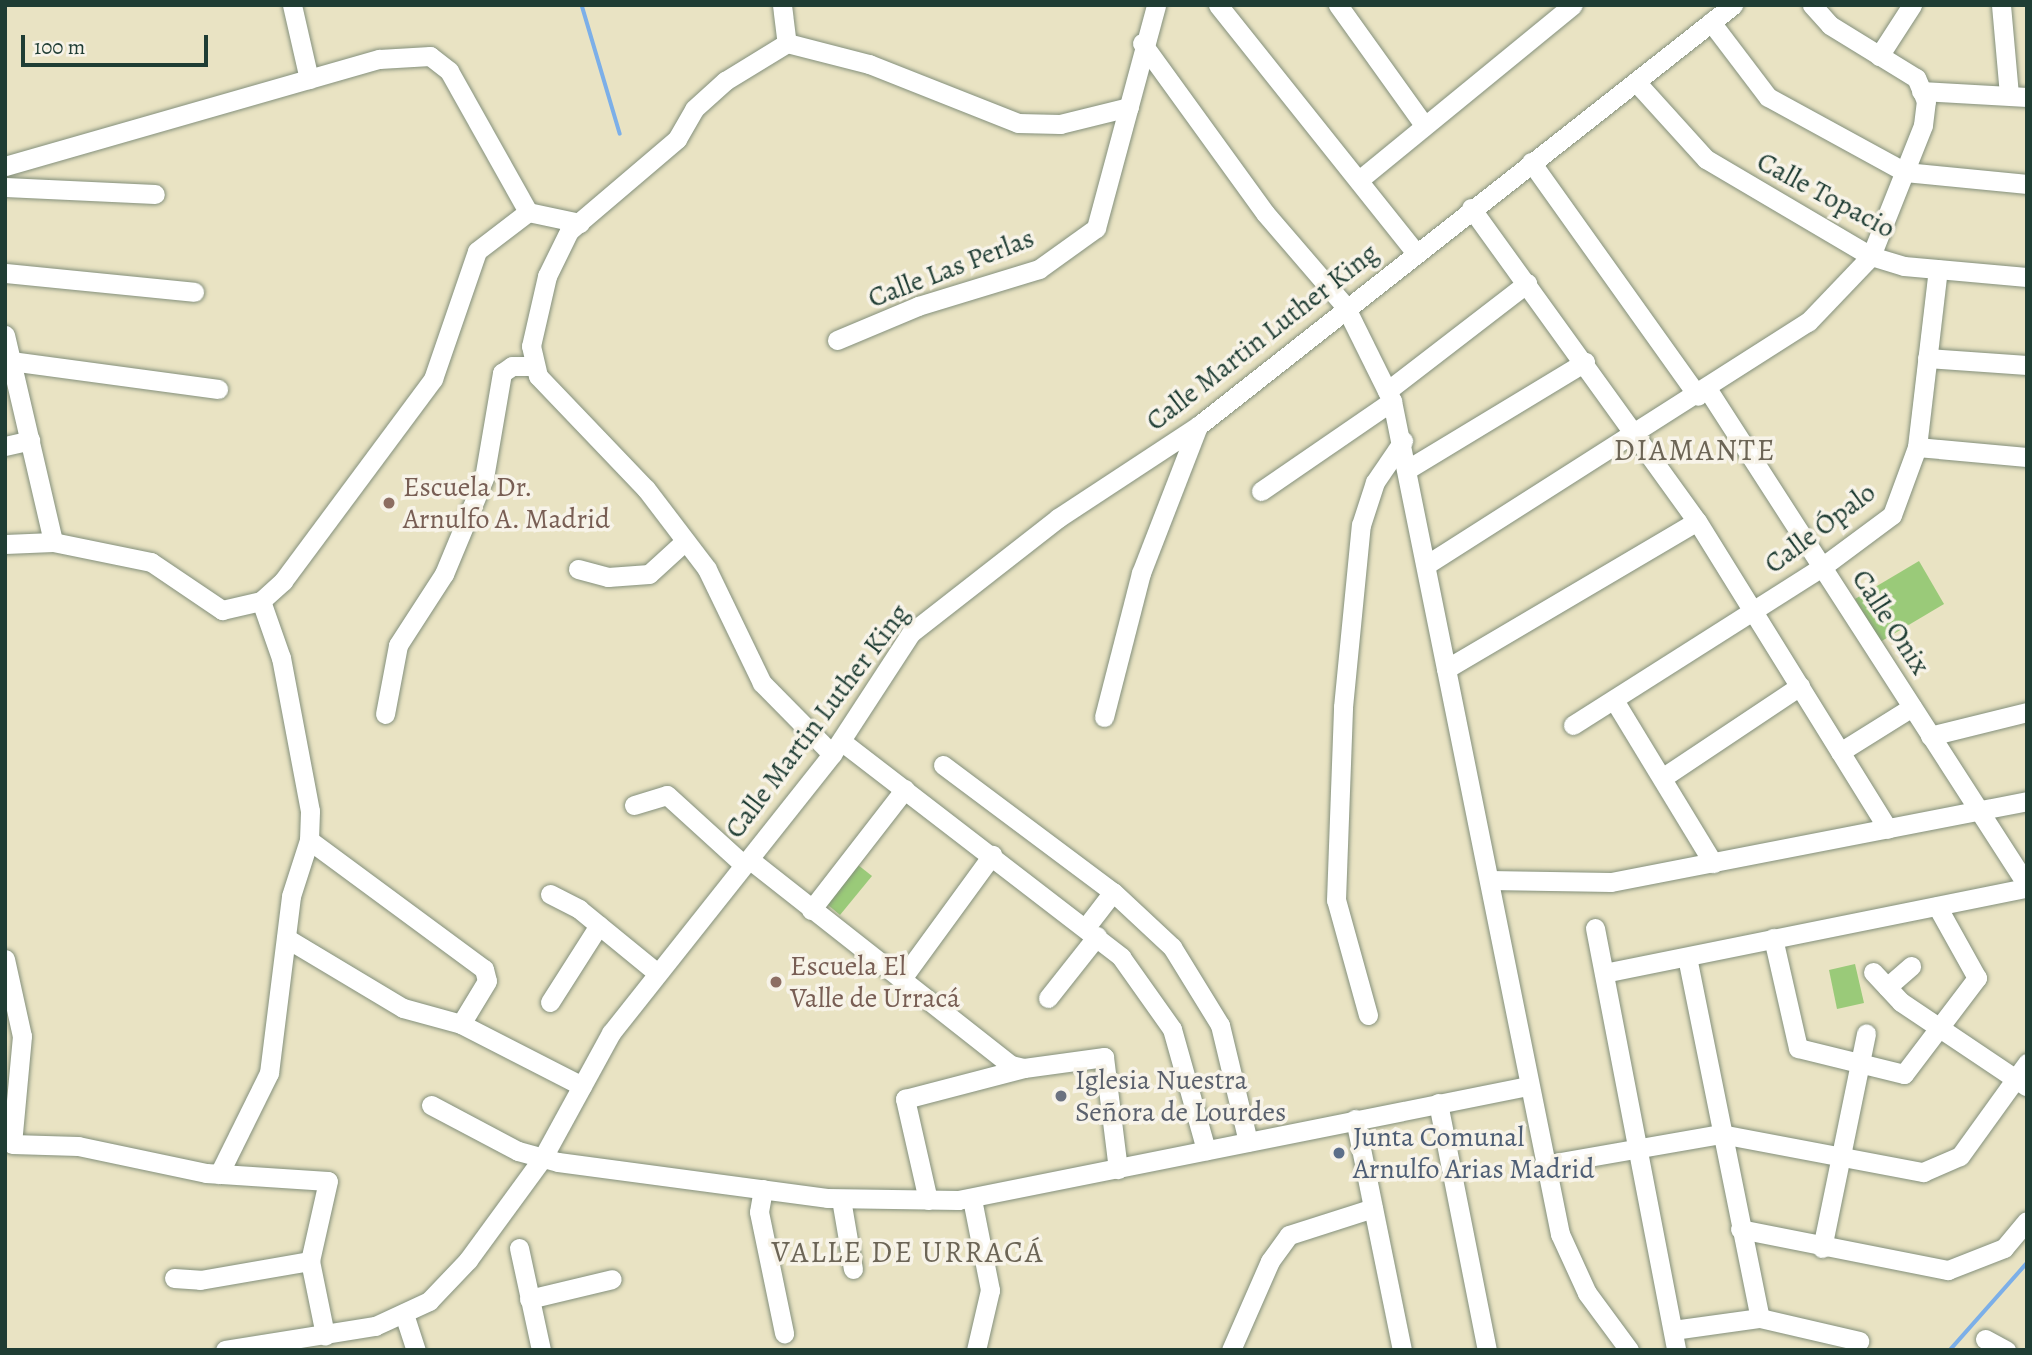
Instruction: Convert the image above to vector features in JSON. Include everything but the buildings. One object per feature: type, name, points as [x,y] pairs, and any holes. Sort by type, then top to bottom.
[{"type":"street","points":[[292,5],[309,79]]},
{"type":"street","points":[[782,5],[787,43]]},
{"type":"street","name":"Calle Las Perlas","points":[[837,340],[918,306],[1040,269],[1078,244],[1100,216],[1129,107],[1142,43],[1156,5]]},
{"type":"street","points":[[1218,5],[1415,252]]},
{"type":"street","points":[[1338,5],[1424,125]]},
{"type":"street","points":[[1359,180],[1573,5]]},
{"type":"street","name":"Calle Martin Luther King","points":[[225,1350],[293,1344],[405,1317],[468,1260],[542,1159],[611,1033],[656,972],[836,748],[882,670],[942,603],[1198,426],[1345,306],[1637,83],[1711,15],[1733,5]]},
{"type":"street","points":[[1426,565],[1703,393],[1808,321],[1871,256],[1923,125],[1922,91],[1916,78],[1830,25],[1812,5]]},
{"type":"street","points":[[1879,56],[1912,5]]},
{"type":"street","points":[[1922,91],[2018,96],[2001,5]]},
{"type":"street","points":[[1711,15],[1768,97],[1905,172],[2027,184]]},
{"type":"street","points":[[1129,107],[1060,124],[1018,123],[869,64],[787,43],[725,81],[694,109],[677,139],[569,231],[547,276],[531,346],[535,366],[555,398],[646,489],[685,541],[726,604],[762,683],[836,748],[905,789],[1092,932],[1149,989],[1172,1029],[1206,1150]]},
{"type":"street","points":[[1142,43],[1265,213],[1345,306],[1390,396],[1403,441],[1543,1165],[1571,1262],[1629,1350]]},
{"type":"street","points":[[5,166],[379,59],[430,56],[450,71],[528,212],[580,223]]},
{"type":"street","name":"Calle Topacio","points":[[1637,83],[1706,159],[1871,256],[1938,270],[2027,277]]},
{"type":"street","name":"Calle Onix","points":[[1531,162],[1703,393],[1822,567],[2027,887]]},
{"type":"street","points":[[5,187],[155,194]]},
{"type":"street","points":[[1471,208],[1585,362],[1634,436],[1697,521],[1888,829]]},
{"type":"street","points":[[5,544],[53,542],[151,562],[222,610],[261,601],[284,581],[433,379],[477,251],[528,212]]},
{"type":"street","name":"Calle Ópalo","points":[[1573,725],[1822,567],[1892,515],[1917,447],[1938,270]]},
{"type":"street","points":[[5,273],[194,292]]},
{"type":"street","points":[[1261,491],[1390,396],[1527,283]]},
{"type":"street","points":[[5,335],[11,360],[11,390],[30,440],[53,542]]},
{"type":"street","points":[[1927,358],[2027,365]]},
{"type":"street","points":[[11,360],[218,389]]},
{"type":"street","points":[[1408,469],[1585,362]]},
{"type":"street","points":[[385,713],[398,645],[444,573],[484,478],[502,373],[513,366],[535,366]]},
{"type":"street","points":[[1104,717],[1141,573],[1198,426]]},
{"type":"street","points":[[5,446],[30,440]]},
{"type":"street","points":[[1368,1015],[1336,900],[1345,679],[1361,525],[1375,482],[1403,441]]},
{"type":"street","points":[[1917,447],[2027,457]]},
{"type":"street","points":[[1446,669],[1697,521]]},
{"type":"street","points":[[578,569],[608,577],[649,574],[685,541]]},
{"type":"street","points":[[219,1174],[269,1073],[286,937],[309,841],[310,811],[281,658],[261,601]]},
{"type":"street","points":[[1662,778],[1800,686]]},
{"type":"street","points":[[1614,699],[1713,863]]},
{"type":"street","points":[[1840,752],[1912,707]]},
{"type":"street","points":[[1930,736],[2027,712]]},
{"type":"street","points":[[943,765],[1113,892],[1172,947],[1206,994],[1233,1066],[1248,1142]]},
{"type":"street","points":[[811,910],[905,789]]},
{"type":"street","points":[[634,804],[667,795],[747,862],[901,980],[1024,1068]]},
{"type":"street","points":[[1489,880],[1611,882],[2027,801]]},
{"type":"street","points":[[309,841],[484,969],[487,981],[461,1024]]},
{"type":"street","points":[[901,980],[992,855]]},
{"type":"street","points":[[1604,973],[2027,887]]},
{"type":"street","points":[[1048,998],[1092,932],[1113,892]]},
{"type":"street","points":[[550,894],[599,925],[656,972]]},
{"type":"street","points":[[1773,938],[1798,1048],[1860,1065],[1908,1072],[1977,978],[1937,906]]},
{"type":"street","points":[[550,1002],[599,925]]},
{"type":"street","points":[[1595,928],[1675,1340],[1760,1318],[1859,1341]]},
{"type":"street","points":[[286,937],[403,1008],[461,1024],[582,1086]]},
{"type":"street","points":[[1687,957],[1760,1318]]},
{"type":"street","points":[[5,959],[22,1036],[12,1144],[78,1146],[219,1174],[328,1181],[310,1261],[325,1335]]},
{"type":"street","points":[[1543,1165],[1721,1134],[1923,1172],[1942,1167],[1960,1156],[2023,1076],[1942,1028],[1880,979],[1911,966]]},
{"type":"street","points":[[1822,1248],[1866,1033]]},
{"type":"street","points":[[928,1200],[905,1099],[1024,1068],[1104,1057],[1118,1169]]},
{"type":"street","points":[[430,1105],[542,1159],[841,1199],[928,1200],[972,1199],[1355,1119],[1528,1086]]},
{"type":"street","points":[[1438,1103],[1487,1350]]},
{"type":"street","points":[[1355,1119],[1402,1350]]},
{"type":"street","points":[[763,1189],[759,1212],[784,1333]]},
{"type":"street","points":[[841,1199],[853,1269]]},
{"type":"street","points":[[972,1199],[990,1290],[976,1350]]},
{"type":"street","points":[[1231,1350],[1270,1261],[1289,1235],[1373,1208]]},
{"type":"street","points":[[1740,1229],[1822,1248],[1948,1270],[2004,1248],[2027,1221]]},
{"type":"street","points":[[519,1248],[541,1350]]},
{"type":"street","points":[[174,1278],[200,1280],[310,1261]]},
{"type":"street","points":[[529,1299],[612,1279]]},
{"type":"street","points":[[405,1317],[416,1350]]},
{"type":"street","points":[[1985,1339],[2006,1350]]},
{"type":"green space","points":[[1919,561],[1944,604],[1880,642],[1855,599]]},
{"type":"green space","points":[[853,861],[872,876],[840,915],[821,899]]},
{"type":"green space","points":[[1855,964],[1864,1003],[1837,1009],[1829,970]]},
{"type":"waterway","points":[[582,5],[620,133]]},
{"type":"waterway","points":[[1950,1350],[2027,1263]]},
{"type":"place","name":"Escuela Dr. Arnulfo A. Madrid","points":[[389,503]]},
{"type":"place","name":"Escuela El Valle de Urracá","points":[[776,982]]},
{"type":"place","name":"Iglesia Nuestra Señora de Lourdes","points":[[1061,1096]]},
{"type":"place","name":"Junta Comunal Arnulfo Arias Madrid","points":[[1339,1153]]},
{"type":"district","name":"DIAMANTE","points":[[1695,450]]},
{"type":"district","name":"VALLE DE URRACÁ","points":[[908,1252]]}]
